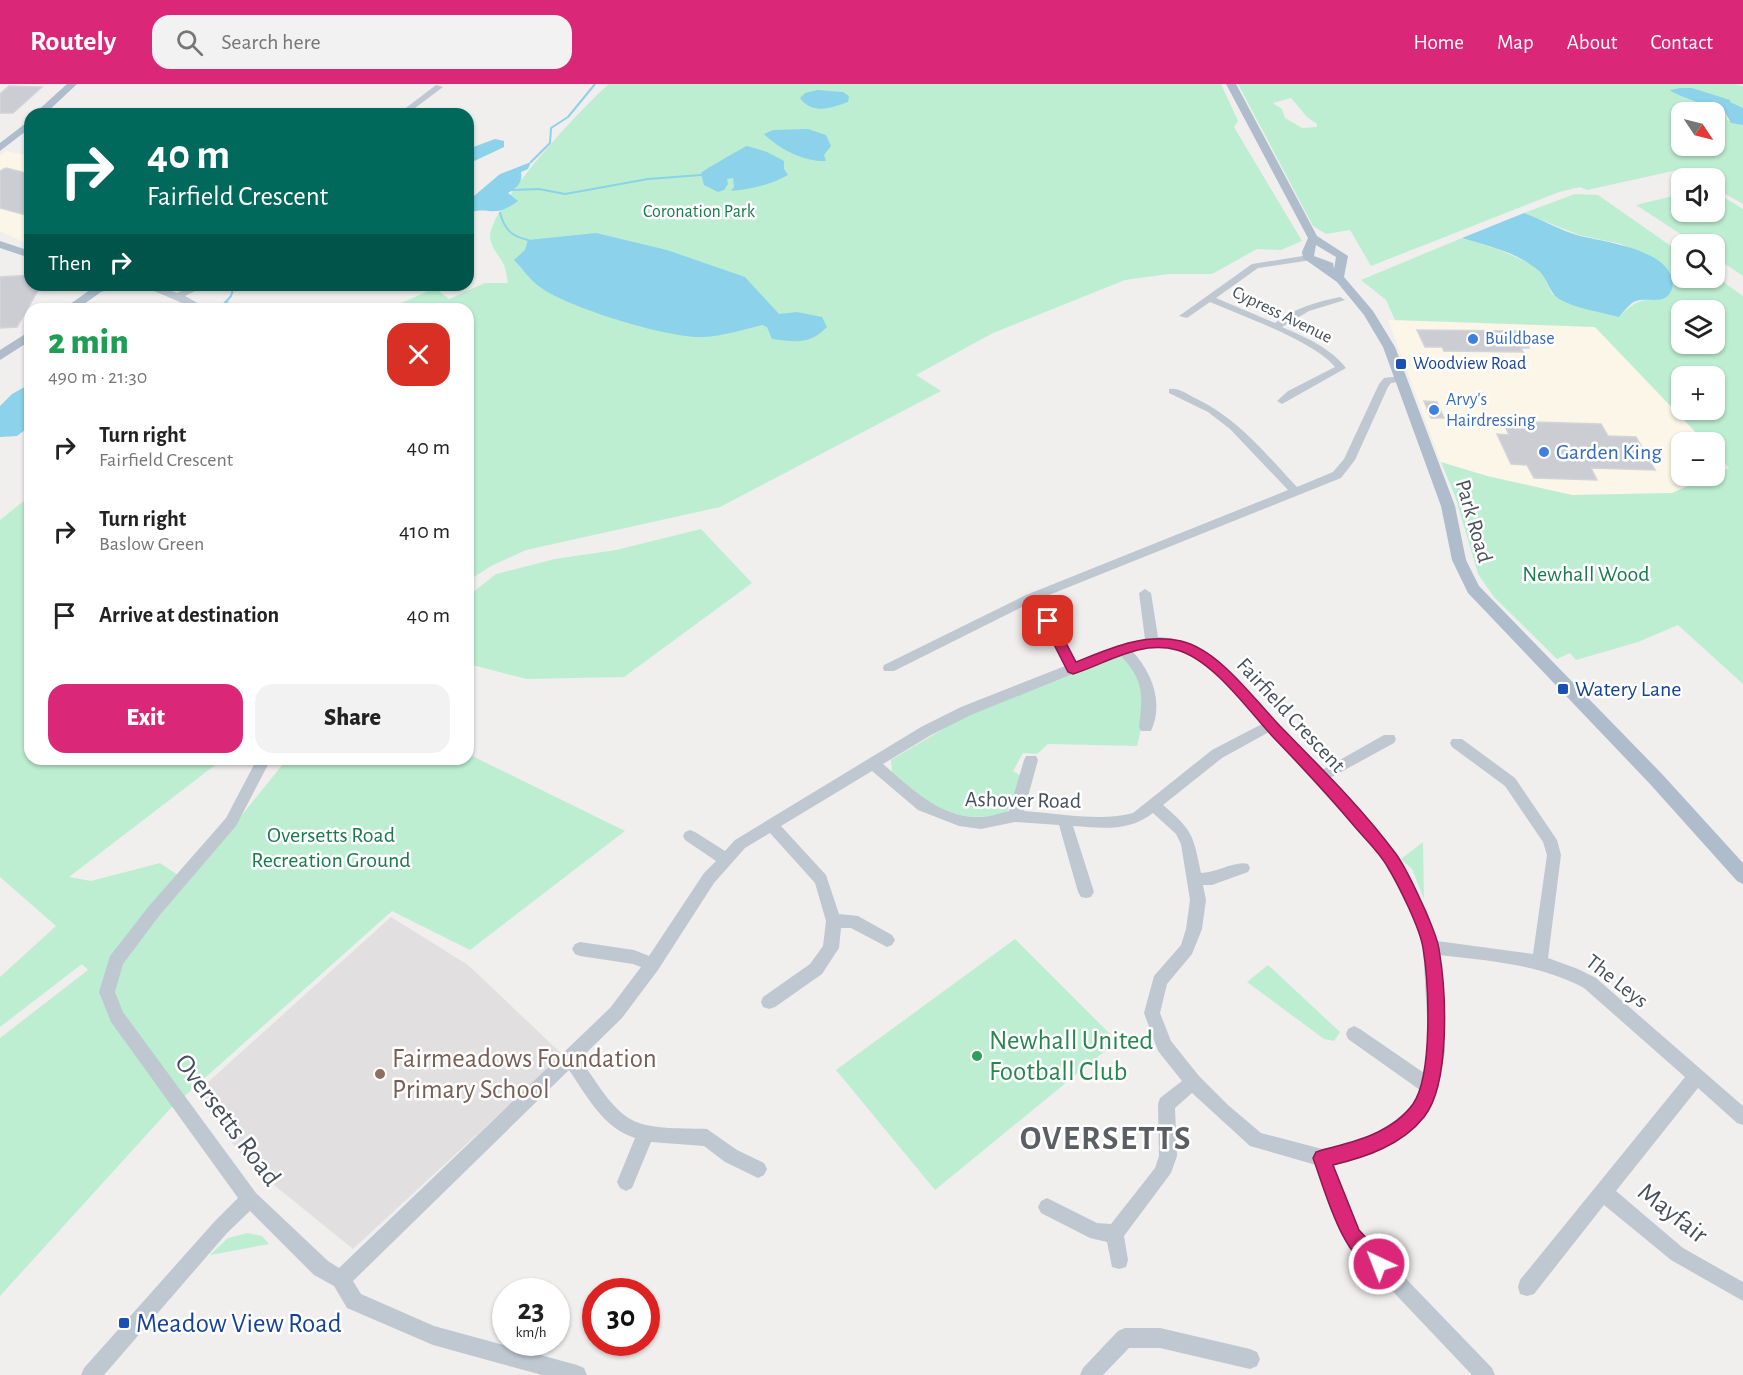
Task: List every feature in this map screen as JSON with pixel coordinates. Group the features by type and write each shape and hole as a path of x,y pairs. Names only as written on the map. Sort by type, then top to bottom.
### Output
{"main road":[{"path":"46,108 72,84"},
{"path":"1231,84 1310,249"},
{"path":"0,148 24,128"},
{"path":"0,244 24,253"},
{"name":"Park Road","path":"1310,249 1330,248 1342,256 1339,270"},
{"name":"Park Road","path":"1310,249 1320,264 1339,270 1383,334 1448,506 1459,560 1473,589 1487,606 1649,770 1743,876"},
{"path":"75,303 88,291"},
{"path":"0,356 24,339"}],"street":[{"path":"410,108 439,87"},
{"path":"1184,316 1255,266 1310,249"},
{"path":"163,291 191,303"},
{"path":"178,296 189,291"},
{"name":"Cypress Avenue","path":"1208,298 1320,349 1340,362 1341,368 1292,393 1282,401"},
{"path":"1275,328 1293,313 1307,306 1340,300"},
{"path":"889,668 1030,598 1294,490 1323,482 1344,468 1383,386 1388,380 1401,379"},
{"path":"1173,391 1212,410 1234,427 1294,490"},
{"path":"1145,593 1152,642"},
{"path":"1048,621 1073,669"},
{"name":"Fairfield Crescent","path":"341,1279 621,1007 725,859 740,844 966,711 1122,649 1152,642 1180,646 1209,660 1320,777 1391,858 1419,911 1431,947 1437,1052 1430,1087 1419,1111 1402,1126 1367,1148 1322,1158"},
{"path":"1122,649 1140,667 1147,680 1149,691 1146,727"},
{"name":"Ashover Road","path":"873,764 923,806 943,816 981,823 1015,816 1065,822 1122,822 1138,817 1155,806 1217,754 1270,726"},
{"path":"1320,777 1389,739"},
{"path":"1457,743 1510,782 1550,840 1554,855 1540,963"},
{"path":"1015,816 1031,760"},
{"name":"Oversetts Road","path":"261,765 231,822 154,911 116,961 107,992 117,1017 250,1198 321,1269 341,1279 354,1301 433,1335 577,1375"},
{"path":"1155,806 1182,830 1188,844 1198,900 1194,929 1187,949 1160,981 1152,1013 1164,1046 1193,1082 1256,1140 1322,1158 1352,1236 1485,1375"},
{"path":"1065,822 1086,892"},
{"path":"769,1002 816,969 831,948 834,921 821,880 771,825"},
{"path":"690,837 725,859"},
{"path":"1194,879 1212,879 1243,868"},
{"path":"834,921 853,921 887,940"},
{"name":"The Leys","path":"1431,947 1540,963 1569,970 1590,983 1743,1117"},
{"path":"580,949 634,957 652,965"},
{"path":"1354,1034 1430,1087"},
{"path":"569,1057 609,1112 627,1127 646,1133 707,1138 731,1156 758,1169"},
{"name":"Mayfair","path":"1527,1287 1696,1077"},
{"path":"1119,1260 1116,1233 1162,1173 1168,1156 1166,1104 1193,1082"},
{"path":"626,1182 646,1133"},
{"name":"Mayfair","path":"1603,1192 1677,1254 1742,1292"},
{"path":"91,1375 221,1227 250,1198"},
{"path":"1047,1207 1096,1232 1116,1233"},
{"path":"1090,1375 1125,1338 1160,1338 1250,1359"}],"shaded area":[{"path":"6,151 24,155 24,242 0,231 0,156"},
{"path":"1388,320 1595,327 1671,406 1671,420 1684,420 1695,432 1671,432 1671,486 1689,486 1673,493 1572,495 1487,476 1441,462"},
{"name":"Fairmeadows Foundation Primary School","path":"391,917 468,965 563,1055 353,1249 247,1163 196,1093"}],"green space":[{"name":"Coronation Park","path":"609,84 1221,84 1238,121 1234,127 1302,241 1281,250 1257,249 1212,274 1169,274 1125,280 993,333 916,375 941,391 720,507 526,550 491,566 474,577 474,303 401,303 428,291 439,291 449,299 467,291 474,291 474,288 485,283 508,283 504,265 490,240 494,221 521,180"},
{"path":"1238,84 1735,84 1743,86 1743,108 1692,88 1671,90 1696,102 1671,102 1671,156 1725,156 1726,112 1727,120 1743,125 1743,204 1725,194 1725,168 1671,168 1671,171 1587,190 1580,187 1559,192 1371,266 1350,230 1326,234 1313,226","holes":["1291,98 1307,117 1317,124 1317,127 1302,128 1285,118 1282,109 1273,103"]},
{"name":"Newhall Wood","path":"1575,194 1598,195 1671,246 1671,288 1725,288 1725,283 1743,296 1743,684 1678,625 1638,642 1576,660 1570,653 1557,659 1494,597 1478,574 1455,496 1441,462 1487,476 1572,495 1672,493 1688,486 1725,486 1725,470 1729,468 1725,463 1725,432 1695,432 1684,420 1725,420 1725,366 1671,366 1671,406 1595,327 1395,320 1386,300 1361,280 1462,238 1500,250 1529,263 1542,273 1552,294 1619,317 1637,303 1659,300 1632,249 1621,244 1579,235 1524,213"},
{"path":"1671,196 1671,222 1725,222 1725,198 1743,209 1743,276 1725,264 1725,234 1681,234 1636,205"},
{"name":"Oversetts Road Recreation Ground","path":"24,501 24,765 215,765 69,877 91,881 160,863 188,882 282,765 474,765 474,757 625,831 470,950 392,911 169,1110 0,1296 0,1038 88,970 82,964 0,1027 0,977 56,926 0,877 0,520"},
{"path":"701,529 752,583 624,677 527,679 474,666 474,591 496,574 555,559 616,550"},
{"path":"1124,654 1140,673 1143,721 1137,746 1048,744 1037,754 1023,753 1013,771 1022,776 1006,814 970,817 943,810 919,795 892,772 891,760 960,719"},
{"path":"1423,842 1424,899 1412,869 1401,859"},
{"name":"Newhall United Football Club","path":"1015,939 1117,1041 935,1190 836,1070"},
{"path":"1268,965 1340,1032 1334,1041 1324,1039 1247,982"},
{"path":"247,1233 262,1236 269,1244 210,1255 228,1238"}],"water":[{"path":"1692,88 1730,100 1743,108 1743,125 1731,123 1725,112 1725,102 1698,102 1670,90"},
{"path":"817,90 843,92 849,96 848,102 822,109 810,107 800,98 805,93"},
{"path":"808,129 826,135 831,146 824,155 826,161 792,154 764,134 773,130"},
{"path":"495,139 504,141 504,147 474,161 474,147"},
{"path":"747,146 767,152 784,161 784,169 788,175 754,188 731,191 734,187 733,178 727,179 728,184 724,190 718,192 704,185 701,173"},
{"path":"531,162 528,169 521,172 518,185 508,193 518,201 503,210 474,212 474,196 500,174"},
{"path":"1524,213 1573,234 1633,248 1658,260 1667,269 1672,288 1667,297 1662,299 1632,303 1619,317 1567,303 1557,297 1545,278 1530,264 1502,250 1462,238"},
{"path":"596,233 667,250 745,277 779,314 797,312 822,317 827,327 814,337 802,341 772,339 767,327 762,325 703,337 667,333 594,312 553,295 536,284 514,260 525,250 528,240"},
{"path":"24,387 24,431 17,436 0,437 0,406 12,394"}],"building":[{"path":"9,86 42,87 13,113 0,113 0,94"},
{"path":"6,168 24,172 24,214 0,208 0,171"},
{"path":"24,275 24,291 38,291 31,303 24,303 24,315 17,327 0,328 0,277"},
{"name":"Buildbase","path":"1417,330 1519,331 1529,348 1521,348 1523,352 1444,351 1442,347 1425,347"},
{"name":"Arvy's Hairdressing","path":"1424,401 1437,402 1444,418 1431,418"},
{"name":"Garden King","path":"1503,421 1601,424 1608,436 1636,437 1655,470 1591,468 1597,480 1534,478 1527,465 1511,464 1497,434 1509,435"}],"waterway":[{"path":"531,162 550,143 551,128 568,117 595,84"},
{"path":"512,190 539,189 565,194 648,179 701,175"},
{"path":"500,213 509,231 528,240"},
{"path":"225,303 232,291"}],"place":[{"name":"Buildbase","path":"1473,339"},
{"name":"Woodview Road","path":"1401,364"},
{"name":"Arvy's Hairdressing","path":"1434,410"},
{"name":"Garden King","path":"1544,452"},
{"name":"Watery Lane","path":"1563,689"},
{"name":"Newhall United Football Club","path":"977,1056"},
{"name":"Fairmeadows Foundation Primary School","path":"380,1074"},
{"name":"Meadow View Road","path":"124,1323"}],"district":[{"name":"OVERSETTS","path":"1106,1139"}],"route":[{"path":"1048,621 1073,669 1122,649 1152,642 1166,642 1180,646 1197,652 1209,660 1320,777 1391,858 1419,911 1431,947 1437,1052 1430,1087 1419,1111 1402,1126 1367,1148 1322,1158 1352,1236 1379,1264"}]}
